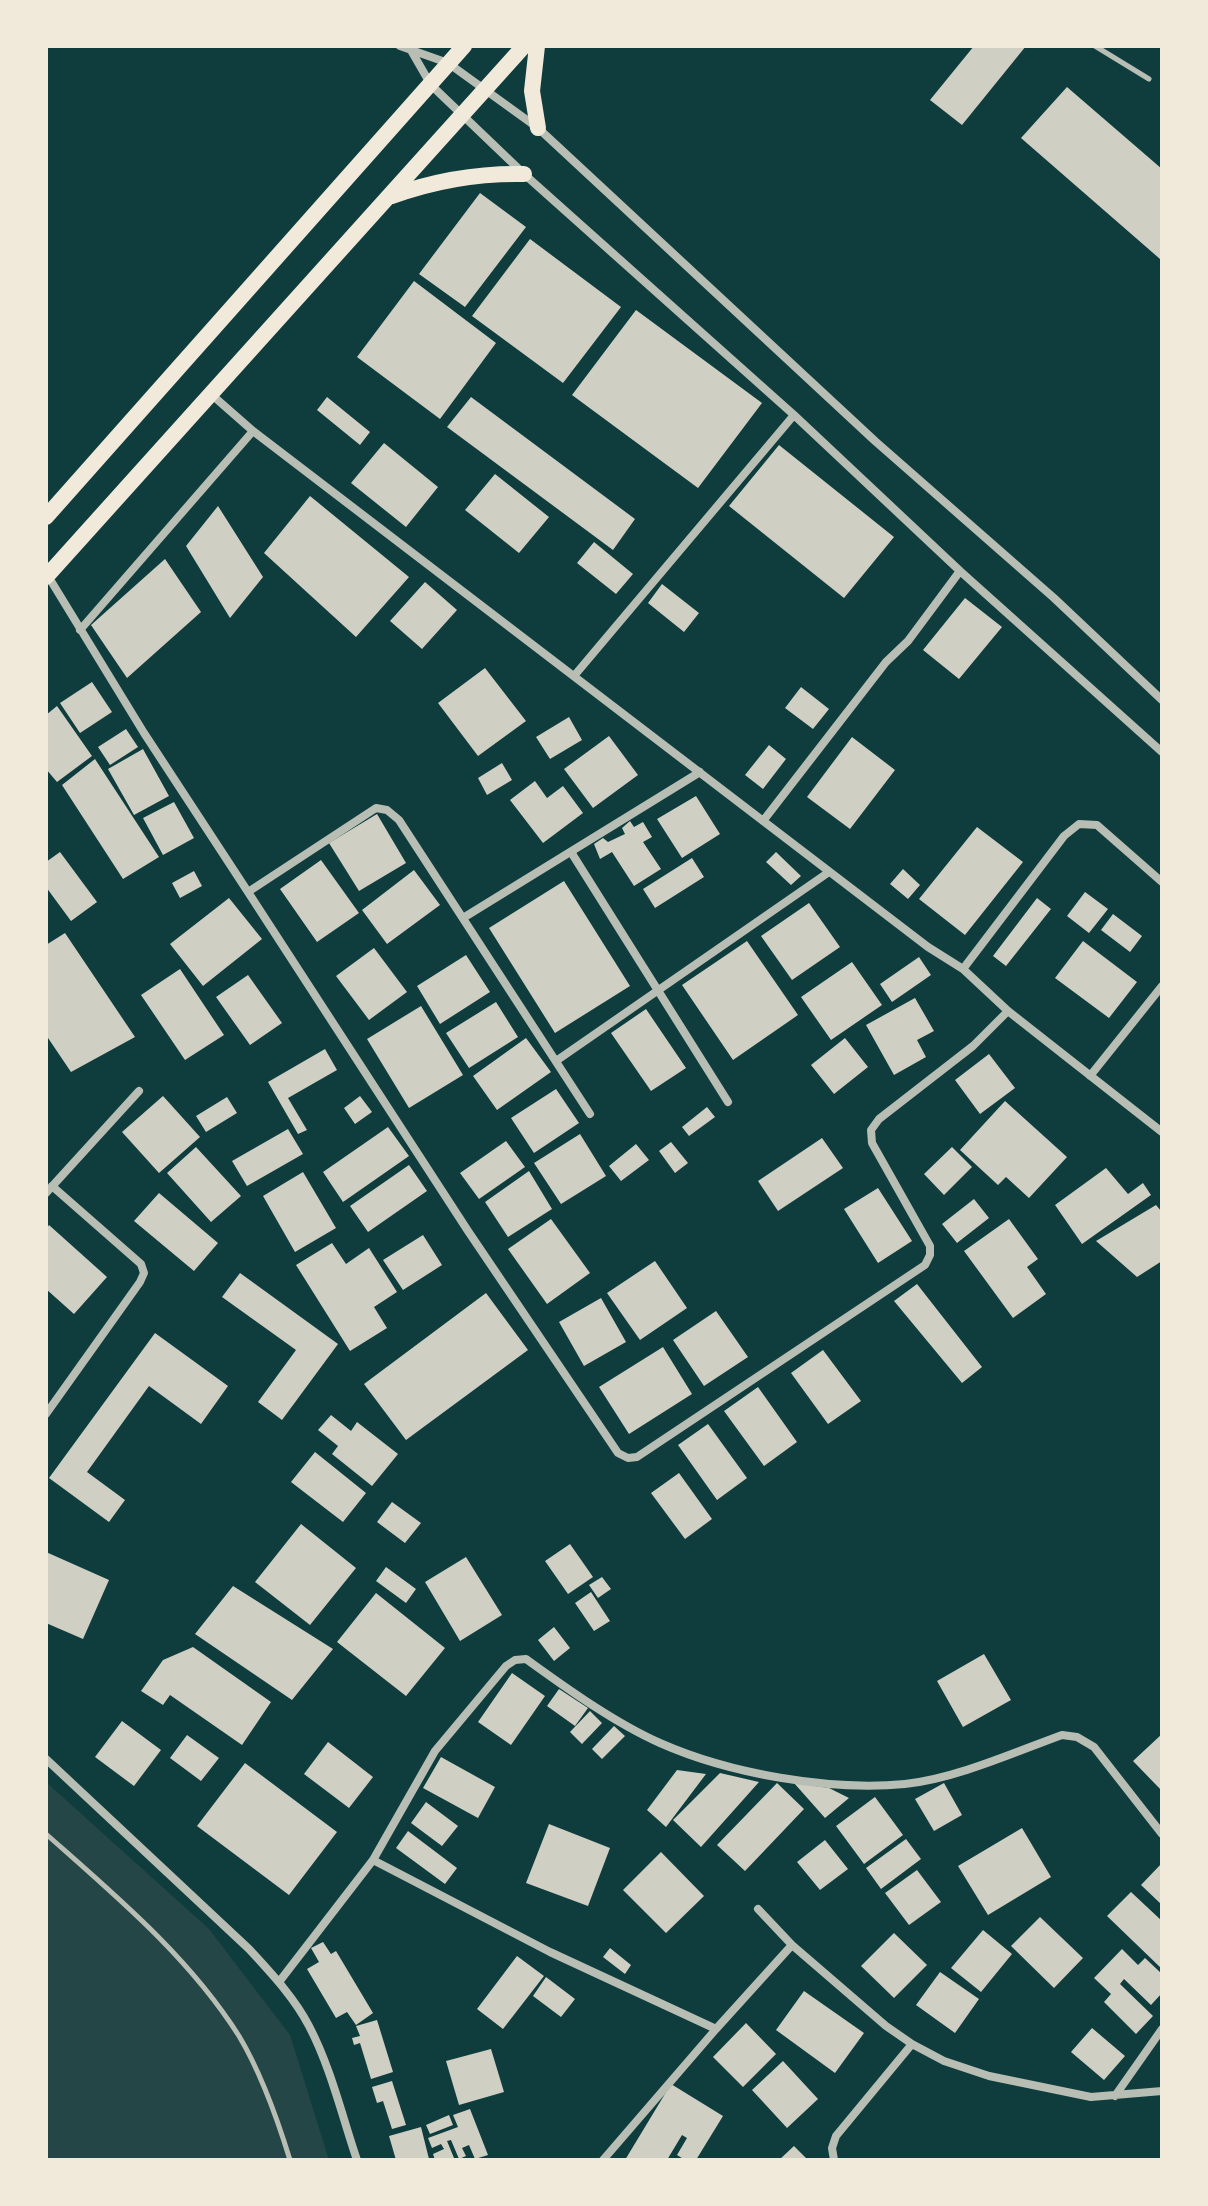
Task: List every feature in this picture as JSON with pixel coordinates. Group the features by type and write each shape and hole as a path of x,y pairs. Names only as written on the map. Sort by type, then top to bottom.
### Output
{"highway":[{"path":"46,517 464,46"},
{"path":"47,577 524,46"},
{"path":"537,46 532,91 538,128"},
{"path":"387,198 413,188 468,176 524,174"}],"street":[{"path":"400,46 448,63 538,128 875,441 1054,598 1162,700"},
{"path":"412,52 431,85 524,174 794,415 960,571 1162,752"},
{"path":"212,395 253,431 829,872 928,947 963,969 1008,1011 1162,1132"},
{"path":"574,676 794,415"},
{"path":"80,630 253,431"},
{"path":"763,821 886,662 908,641 960,571"},
{"path":"47,577 477,1244 618,1453 628,1458 637,1457 925,1265 930,1246 872,1143 871,1130 879,1119 973,1046 1008,1011"},
{"path":"463,918 700,772"},
{"path":"248,892 376,808 387,810 399,820 590,1114"},
{"path":"963,969 1064,836 1079,824 1097,825 1162,882"},
{"path":"571,852 728,1102"},
{"path":"556,1061 829,872"},
{"path":"1090,1076 1162,986"},
{"path":"46,1414 144,1273 141,1264 49,1190 139,1091"},
{"path":"279,1982 373,1860 435,1751 506,1666 515,1660 526,1659 586,1700 659,1742 709,1761 788,1779 837,1784 904,1784 938,1777 1062,1735 1077,1737 1094,1747 1162,1834"},
{"path":"46,1759 249,1949 279,1982 308,2023 322,2052 357,2160"},
{"path":"373,1860 550,1952 716,2029"},
{"path":"758,1909 792,1945 886,2026 944,2061 989,2076 1091,2097 1162,2091"},
{"path":"603,2160 792,1945"},
{"path":"1115,2096 1162,2029"},
{"path":"834,2160 832,2148 836,2136 912,2044"}],"lane":[{"path":"1095,46 1149,79"},
{"path":"46,1834 167,1945 209,1994 240,2039 278,2123 290,2160"}],"shaded area":[{"path":"46,1782 209,1929 290,2035 329,2160 46,2160"}],"building":[{"path":"974,46 1026,46 962,125 930,100"},
{"path":"1067,87 1162,169 1160,259 1021,138"},
{"path":"480,193 526,227 465,307 419,274"},
{"path":"530,239 621,307 563,383 472,316"},
{"path":"414,281 496,343 440,419 357,357"},
{"path":"636,310 762,403 698,488 572,395"},
{"path":"327,397 370,432 360,445 317,410"},
{"path":"471,397 635,519 613,550 447,427"},
{"path":"384,443 438,487 406,527 351,483"},
{"path":"779,445 894,537 844,598 729,506"},
{"path":"495,474 549,517 519,553 465,510"},
{"path":"310,496 409,577 356,637 264,553"},
{"path":"218,506 263,577 230,618 186,546"},
{"path":"594,542 633,574 616,594 577,563"},
{"path":"165,559 201,612 127,678 91,625"},
{"path":"425,582 457,610 422,649 390,621"},
{"path":"662,584 699,613 684,632 648,603"},
{"path":"965,598 1002,627 959,679 923,650"},
{"path":"485,668 526,721 478,756 438,703"},
{"path":"92,682 112,712 80,733 60,703"},
{"path":"801,687 829,709 813,729 785,708"},
{"path":"57,706 92,756 57,782 46,769 46,715"},
{"path":"569,717 582,740 550,759 536,737"},
{"path":"126,729 138,747 110,765 98,747"},
{"path":"609,736 638,775 593,808 564,769"},
{"path":"852,737 895,770 850,829 807,797"},
{"path":"769,745 786,759 763,789 745,775"},
{"path":"143,749 169,796 134,815 108,769"},
{"path":"95,759 159,857 123,879 62,785"},
{"path":"502,763 512,780 487,795 478,778"},
{"path":"535,781 547,798 563,786 583,813 543,843 510,800"},
{"path":"696,796 720,834 682,858 657,819"},
{"path":"174,802 194,838 163,855 143,818"},
{"path":"377,814 406,863 359,891 329,843"},
{"path":"630,821 634,827 643,822 652,837 643,842 661,869 634,886 612,852 600,859 594,844 603,838 608,842 625,834 622,828"},
{"path":"977,827 1023,862 965,935 919,899"},
{"path":"60,852 97,902 71,921 46,887 46,862"},
{"path":"776,852 801,876 791,885 766,862"},
{"path":"692,858 704,877 655,908 643,889"},
{"path":"321,860 359,913 317,942 280,889"},
{"path":"903,869 920,885 908,899 890,884"},
{"path":"414,870 440,905 387,944 362,910"},
{"path":"194,871 202,886 180,898 172,883"},
{"path":"564,881 630,986 555,1033 489,928"},
{"path":"1085,892 1108,909 1089,933 1067,916"},
{"path":"229,898 262,939 203,986 170,944"},
{"path":"1037,898 1051,909 1006,966 993,956"},
{"path":"809,903 840,947 792,980 761,936"},
{"path":"1113,914 1142,936 1130,952 1101,930"},
{"path":"65,933 135,1037 71,1072 46,1035 46,945"},
{"path":"747,941 798,1015 733,1060 682,985"},
{"path":"1083,941 1137,982 1109,1018 1055,978"},
{"path":"374,948 407,992 369,1020 336,976"},
{"path":"466,955 490,992 440,1024 417,986"},
{"path":"919,957 931,975 892,1002 880,984"},
{"path":"852,962 882,1005 831,1040 801,997"},
{"path":"180,969 224,1035 185,1060 141,995"},
{"path":"248,975 282,1023 250,1045 216,997"},
{"path":"915,998 934,1031 917,1040 926,1057 894,1075 866,1025"},
{"path":"496,1002 518,1037 469,1068 446,1033"},
{"path":"421,1006 463,1075 409,1108 367,1039"},
{"path":"646,1009 686,1068 651,1091 611,1033"},
{"path":"526,1038 551,1072 497,1110 473,1076"},
{"path":"845,1038 868,1067 834,1094 811,1065"},
{"path":"325,1049 337,1070 288,1098 307,1130 298,1134 268,1082"},
{"path":"989,1054 1015,1088 980,1114 955,1080"},
{"path":"556,1089 579,1123 534,1153 511,1118"},
{"path":"163,1096 200,1137 159,1173 122,1132"},
{"path":"360,1096 372,1112 355,1124 344,1108"},
{"path":"227,1097 237,1113 206,1132 196,1116"},
{"path":"1005,1101 1067,1157 1029,1198 1006,1177 998,1185 960,1150"},
{"path":"707,1107 715,1117 689,1136 682,1127"},
{"path":"388,1127 409,1156 343,1202 323,1172"},
{"path":"288,1129 303,1154 247,1186 232,1161"},
{"path":"580,1134 606,1176 561,1204 534,1163"},
{"path":"822,1138 843,1168 778,1211 758,1181"},
{"path":"506,1141 525,1167 479,1199 460,1173"},
{"path":"671,1142 688,1163 675,1173 659,1151"},
{"path":"636,1144 649,1160 621,1181 609,1166"},
{"path":"196,1147 241,1196 211,1222 167,1173"},
{"path":"952,1147 972,1167 944,1195 924,1174"},
{"path":"409,1165 427,1191 368,1232 350,1206"},
{"path":"1106,1168 1128,1194 1143,1183 1151,1195 1082,1244 1055,1205"},
{"path":"529,1171 552,1209 508,1237 485,1202"},
{"path":"303,1172 336,1228 295,1252 263,1196"},
{"path":"878,1188 912,1241 878,1263 844,1209"},
{"path":"159,1193 218,1243 194,1271 134,1221"},
{"path":"974,1199 989,1218 957,1243 942,1224"},
{"path":"1156,1205 1162,1212 1162,1261 1137,1277 1096,1241"},
{"path":"551,1219 590,1273 547,1304 508,1249"},
{"path":"1009,1219 1038,1259 1027,1267 1046,1294 1013,1318 964,1251"},
{"path":"49,1225 107,1277 74,1314 46,1289 46,1229"},
{"path":"423,1235 442,1265 403,1290 383,1260"},
{"path":"332,1243 346,1264 369,1248 397,1292 374,1307 387,1328 350,1351 296,1265"},
{"path":"655,1261 687,1308 640,1340 607,1293"},
{"path":"240,1273 338,1344 282,1420 258,1402 296,1350 222,1297"},
{"path":"917,1284 982,1367 962,1383 894,1301"},
{"path":"486,1293 528,1350 406,1440 364,1384"},
{"path":"601,1298 626,1342 584,1366 559,1322"},
{"path":"716,1311 748,1357 704,1386 673,1340"},
{"path":"155,1333 228,1386 201,1424 149,1386 87,1472 125,1500 109,1522 49,1478"},
{"path":"663,1347 692,1394 629,1434 599,1387"},
{"path":"823,1350 861,1401 828,1424 791,1373"},
{"path":"758,1387 797,1442 764,1466 724,1411"},
{"path":"331,1415 351,1431 357,1422 398,1454 372,1486 332,1454 338,1446 318,1430"},
{"path":"708,1424 747,1478 717,1500 678,1445"},
{"path":"315,1452 366,1493 343,1522 291,1482"},
{"path":"679,1473 712,1519 685,1539 651,1493"},
{"path":"392,1502 421,1523 405,1543 377,1522"},
{"path":"301,1524 356,1568 310,1625 255,1582"},
{"path":"570,1544 593,1577 568,1594 545,1561"},
{"path":"46,1552 109,1580 83,1639 46,1623"},
{"path":"466,1557 502,1615 460,1641 425,1582"},
{"path":"386,1567 416,1589 406,1603 376,1581"},
{"path":"602,1577 611,1589 598,1598 589,1585"},
{"path":"233,1586 333,1649 292,1700 195,1634"},
{"path":"591,1592 610,1621 594,1631 575,1603"},
{"path":"376,1593 445,1648 406,1696 337,1642"},
{"path":"554,1627 570,1648 554,1661 538,1640"},
{"path":"193,1647 271,1702 242,1745 170,1695 163,1705 141,1691 163,1660"},
{"path":"984,1654 1011,1700 963,1727 937,1681"},
{"path":"512,1673 545,1696 511,1745 478,1722"},
{"path":"559,1689 588,1708 575,1726 547,1706"},
{"path":"590,1711 602,1723 582,1744 570,1732"},
{"path":"122,1721 161,1750 134,1786 95,1757"},
{"path":"614,1726 625,1736 602,1759 592,1749"},
{"path":"1162,1734 1162,1791 1133,1761"},
{"path":"187,1735 219,1758 201,1781 170,1758"},
{"path":"328,1742 373,1777 349,1808 304,1774"},
{"path":"441,1757 495,1787 478,1818 423,1788"},
{"path":"245,1763 337,1832 289,1895 197,1826"},
{"path":"677,1770 706,1774 666,1827 647,1810"},
{"path":"720,1773 759,1782 701,1847 673,1820"},
{"path":"777,1783 804,1809 745,1871 717,1845"},
{"path":"794,1783 829,1788 849,1798 825,1818"},
{"path":"944,1783 962,1815 934,1831 915,1799"},
{"path":"875,1797 903,1835 864,1864 836,1826"},
{"path":"426,1802 458,1826 442,1846 411,1823"},
{"path":"549,1824 610,1848 588,1906 526,1883"},
{"path":"1022,1828 1051,1877 988,1915 958,1866"},
{"path":"408,1831 457,1868 445,1884 396,1848"},
{"path":"906,1839 921,1859 881,1889 866,1868"},
{"path":"825,1840 848,1869 820,1890 797,1862"},
{"path":"661,1852 704,1896 666,1933 623,1890"},
{"path":"1162,1863 1162,1905 1141,1885"},
{"path":"917,1870 941,1902 909,1925 885,1893"},
{"path":"1131,1892 1162,1921 1162,1969 1107,1916"},
{"path":"1040,1917 1083,1958 1054,1988 1011,1946"},
{"path":"983,1930 1012,1954 981,1992 951,1968"},
{"path":"894,1933 927,1965 894,1998 861,1966"},
{"path":"323,1942 331,1954 336,1951 373,2013 356,2025 347,2012 336,2018 307,1969 319,1962 311,1948"},
{"path":"610,1948 631,1965 625,1974 603,1957"},
{"path":"1122,1949 1138,1965 1145,1958 1162,1974 1162,1993 1151,2005 1124,1979 1120,1984 1153,2016 1136,2034 1104,2002 1111,1994 1094,1978"},
{"path":"517,1956 544,1976 503,2029 477,2009"},
{"path":"940,1972 979,1999 955,2033 916,2005"},
{"path":"546,1977 575,1999 561,2017 533,1996"},
{"path":"804,1991 864,2033 835,2073 776,2030"},
{"path":"377,2020 393,2072 371,2079 360,2043 354,2045 352,2038 360,2036 356,2026"},
{"path":"746,2023 776,2054 743,2087 713,2057"},
{"path":"1092,2028 1125,2056 1104,2080 1071,2052"},
{"path":"491,2049 504,2092 459,2105 446,2061"},
{"path":"783,2061 818,2099 787,2128 752,2090"},
{"path":"392,2081 406,2125 392,2129 383,2101 377,2103 372,2087"},
{"path":"671,2084 723,2116 696,2160 685,2160 677,2155 687,2138 682,2135 667,2160 625,2160"},
{"path":"470,2109 488,2155 475,2159 469,2145 462,2148 466,2156 459,2159 451,2140 447,2141 454,2158 435,2160 433,2154 444,2149 441,2144 432,2148 428,2138 458,2127 453,2115"},
{"path":"449,2115 453,2125 430,2134 426,2125"},
{"path":"421,2127 429,2159 396,2160 389,2136"},
{"path":"794,2146 808,2160 779,2160"}]}
